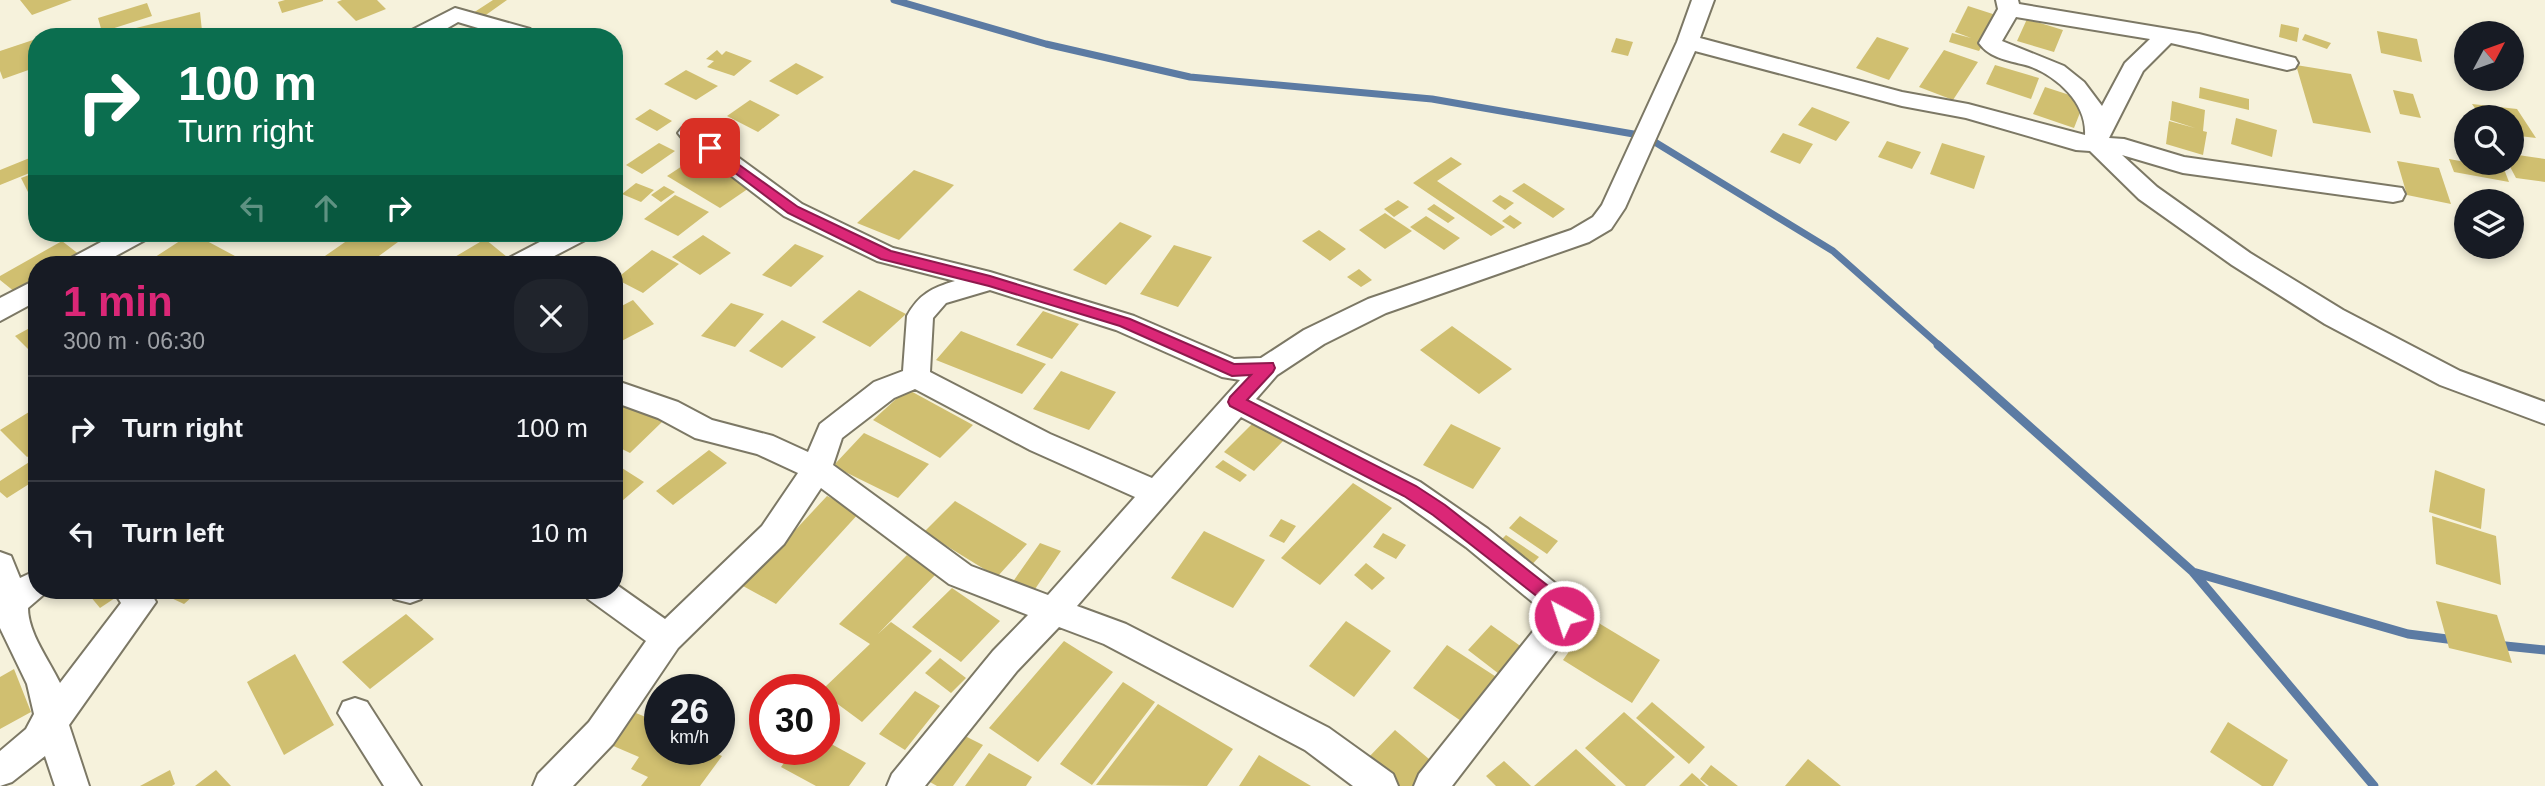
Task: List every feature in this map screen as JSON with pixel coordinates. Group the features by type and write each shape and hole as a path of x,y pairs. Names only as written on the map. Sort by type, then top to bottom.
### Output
{"street":[{"path":"431,28 472,0"},
{"path":"904,786 1005,661 1054,610 1267,368 1314,337 1377,306 1580,236 1602,223 1614,208 1688,42 1703,0"},
{"path":"2287,62 2168,35 2008,5 1990,43 2049,66 2085,97 2092,107 2098,137 2148,193 2241,259 2334,317 2450,378 2545,412"},
{"path":"450,16 460,15 502,28"},
{"path":"2098,137 2133,68 2168,35"},
{"path":"1688,42 1902,99 1968,111 2076,142 2098,137 2183,165 2393,194"},
{"path":"690,132 793,210 887,256 990,281 1125,323 1232,370 1267,368"},
{"path":"95,256 121,242"},
{"path":"533,256 561,242"},
{"path":"916,377 920,316 937,296 990,281"},
{"path":"0,311 28,294"},
{"path":"550,786 601,733 667,638 773,535 817,469 830,432 884,390 916,377 1040,442 1156,493"},
{"path":"623,394 668,410 705,430 763,444 817,469 960,575 1115,634 1317,739 1381,786"},
{"path":"1236,402 1410,491 1477,538 1560,606 1564,616 1442,783"},
{"path":"0,565 25,592 11,617 51,696 51,722 72,786"},
{"path":"0,771 29,752 140,602 137,599"},
{"path":"612,599 667,638"},
{"path":"355,713 404,786"}],"building":[{"path":"20,0 72,0 32,15"},
{"path":"377,0 386,9 356,21 337,2"},
{"path":"493,0 507,0 483,17 473,13"},
{"path":"323,1 282,13 278,2"},
{"path":"147,3 152,16 114,28 101,28 98,18"},
{"path":"1968,6 1999,16 1979,51 1949,42 1952,33 1971,38 1955,32"},
{"path":"200,12 202,28 136,28"},
{"path":"2027,19 2063,30 2054,52 2017,41"},
{"path":"2281,24 2299,28 2297,42 2279,37"},
{"path":"2377,31 2417,39 2422,62 2381,53"},
{"path":"2305,34 2331,43 2327,49 2302,40"},
{"path":"1877,37 1909,48 1889,80 1856,68"},
{"path":"1616,38 1633,42 1628,56 1611,52"},
{"path":"28,42 28,70 3,79 0,71 0,51"},
{"path":"717,50 722,55 726,51 752,61 734,76 707,67 714,61 706,59"},
{"path":"1944,50 1978,62 1953,100 1919,87"},
{"path":"796,63 824,77 797,95 769,81"},
{"path":"1995,65 2039,78 2031,99 1986,84"},
{"path":"2296,65 2351,74 2371,133 2313,123"},
{"path":"686,70 718,86 696,100 664,84"},
{"path":"2045,87 2085,100 2074,128 2033,114"},
{"path":"2200,87 2249,99 2249,110 2199,98"},
{"path":"2393,90 2413,94 2421,118 2400,114"},
{"path":"750,100 780,115 758,132 727,116"},
{"path":"2172,101 2205,110 2203,131 2207,132 2203,155 2166,144 2169,121 2195,128 2170,120"},
{"path":"1812,107 1850,122 1836,141 1798,125"},
{"path":"650,109 672,121 657,131 635,119"},
{"path":"2236,118 2277,130 2272,157 2231,144"},
{"path":"2524,120 2536,138 2524,137"},
{"path":"1783,133 1813,144 1800,164 1770,152"},
{"path":"1887,141 1921,152 1912,169 1878,157"},
{"path":"659,143 675,151 642,174 626,165"},
{"path":"1942,143 1985,156 1974,189 1930,174"},
{"path":"699,155 752,186 720,208 667,176"},
{"path":"2524,156 2545,159 2545,182 2516,178 2514,175 2524,175"},
{"path":"1451,157 1462,164 1437,181 1505,227 1491,236 1413,183"},
{"path":"28,159 28,174 0,185 0,170"},
{"path":"2397,161 2439,168 2451,204 2407,195"},
{"path":"914,170 954,185 899,240 857,223"},
{"path":"28,175 28,192 21,178"},
{"path":"2470,175 2506,175 2509,182"},
{"path":"636,183 654,190 641,202 623,193"},
{"path":"1524,183 1565,209 1553,218 1512,191"},
{"path":"664,186 675,192 661,202 651,195"},
{"path":"675,195 709,212 678,236 644,219"},
{"path":"1500,195 1514,203 1505,210 1492,201"},
{"path":"1398,200 1409,207 1394,217 1384,209"},
{"path":"1434,204 1455,218 1448,223 1427,209"},
{"path":"1385,213 1412,231 1385,249 1359,230"},
{"path":"1510,215 1522,223 1514,229 1502,221"},
{"path":"1426,216 1460,238 1444,250 1410,227"},
{"path":"1120,222 1152,236 1106,285 1073,270"},
{"path":"1319,230 1346,249 1330,261 1302,241"},
{"path":"703,235 731,253 700,275 672,257"},
{"path":"60,242 80,255 78,256 35,256"},
{"path":"178,242 209,242 235,256 157,256"},
{"path":"345,242 398,242 379,256 325,256"},
{"path":"480,242 489,242 506,256 456,256"},
{"path":"795,244 824,256 791,287 762,275"},
{"path":"1174,245 1212,257 1178,307 1140,294"},
{"path":"652,250 679,264 643,293 623,283 623,273"},
{"path":"28,260 28,284 15,292 0,280 0,276"},
{"path":"1359,269 1372,280 1361,287 1347,277"},
{"path":"859,290 906,314 870,347 822,322"},
{"path":"633,300 654,324 623,340 623,305"},
{"path":"731,303 764,314 735,347 701,336"},
{"path":"1043,311 1079,324 1052,359 1016,345"},
{"path":"782,320 816,337 782,368 749,351"},
{"path":"1452,326 1512,369 1479,394 1420,350"},
{"path":"28,329 28,349 15,336"},
{"path":"961,331 1046,364 1022,394 936,360"},
{"path":"1061,371 1116,392 1089,430 1033,409"},
{"path":"907,389 973,425 940,458 873,420"},
{"path":"623,401 663,421 630,453 623,450"},
{"path":"28,413 28,456 27,457 0,430"},
{"path":"1254,422 1284,440 1254,471 1224,452"},
{"path":"1451,424 1501,448 1473,489 1423,465"},
{"path":"864,433 929,464 898,498 833,466"},
{"path":"709,450 727,463 673,505 656,491"},
{"path":"1223,460 1247,475 1240,482 1215,467"},
{"path":"28,463 28,485 7,498 0,492 0,481"},
{"path":"623,469 644,482 623,500"},
{"path":"2435,470 2485,489 2481,529 2429,512"},
{"path":"1353,483 1392,508 1320,585 1281,558"},
{"path":"827,496 860,512 776,604 743,586"},
{"path":"955,501 1027,544 997,577 924,532"},
{"path":"1520,516 1558,541 1547,554 1509,528"},
{"path":"2432,516 2496,536 2501,585 2436,564"},
{"path":"1281,519 1296,526 1284,543 1269,536"},
{"path":"1204,531 1265,560 1233,608 1171,578"},
{"path":"1383,533 1406,545 1396,559 1373,547"},
{"path":"1506,535 1539,557 1525,572 1492,549"},
{"path":"1040,543 1061,551 1033,592 1012,583"},
{"path":"907,555 936,574 878,634 891,622 932,651 862,722 840,706 839,674 870,644 839,624"},
{"path":"1366,563 1385,578 1372,590 1354,575"},
{"path":"952,588 1000,621 961,662 912,627"},
{"path":"92,599 114,599 100,608"},
{"path":"173,599 190,599 184,604"},
{"path":"2436,601 2497,615 2512,663 2449,648"},
{"path":"406,614 434,639 370,689 342,662"},
{"path":"1592,619 1660,660 1632,703 1563,660"},
{"path":"1346,621 1391,651 1354,697 1309,666"},
{"path":"1491,625 1526,650 1503,677 1468,650"},
{"path":"1064,641 1113,672 1038,762 989,728"},
{"path":"1447,645 1501,680 1467,725 1413,688"},
{"path":"295,654 334,725 284,755 247,682"},
{"path":"940,658 966,678 951,693 925,673"},
{"path":"14,669 31,712 0,729 0,677"},
{"path":"1123,682 1155,702 1092,785 1060,764"},
{"path":"915,691 940,706 905,750 879,734"},
{"path":"1652,702 1705,747 1689,764 1636,718"},
{"path":"1158,704 1233,749 1207,786 1096,785"},
{"path":"1624,712 1675,757 1645,786 1626,786 1585,748"},
{"path":"636,713 644,716 644,765 715,765 700,786 641,786 648,777 631,769 639,757 611,745"},
{"path":"2228,722 2288,760 2273,786 2262,786 2210,752"},
{"path":"1395,730 1436,765 1417,786 1399,786 1367,759"},
{"path":"965,736 983,745 953,786 937,786 930,782"},
{"path":"840,749 866,763 849,786 816,786 781,767 840,765"},
{"path":"1576,749 1616,786 1534,786"},
{"path":"989,753 1032,777 1026,786 965,786"},
{"path":"1259,755 1311,786 1239,786"},
{"path":"1808,759 1841,786 1785,786"},
{"path":"1504,761 1531,786 1496,786 1486,776"},
{"path":"1711,765 1738,786 1709,786 1700,779"},
{"path":"170,770 175,784 172,786 140,786"},
{"path":"216,770 231,786 195,786"},
{"path":"1692,773 1699,779 1706,786 1679,786"}],"waterway":[{"path":"894,0 1046,44 1190,77 1432,99 1645,136 1833,251 1940,346"},
{"path":"1938,345 2193,572"},
{"path":"2193,572 2408,634 2455,640"},
{"path":"2193,572 2374,786"},
{"path":"2496,645 2545,650"}],"route":[{"path":"710,148 793,210 887,256 990,281 1125,323 1232,370 1267,368 1236,402 1410,491 1477,538 1549,596 1560,606 1564,616"}]}
